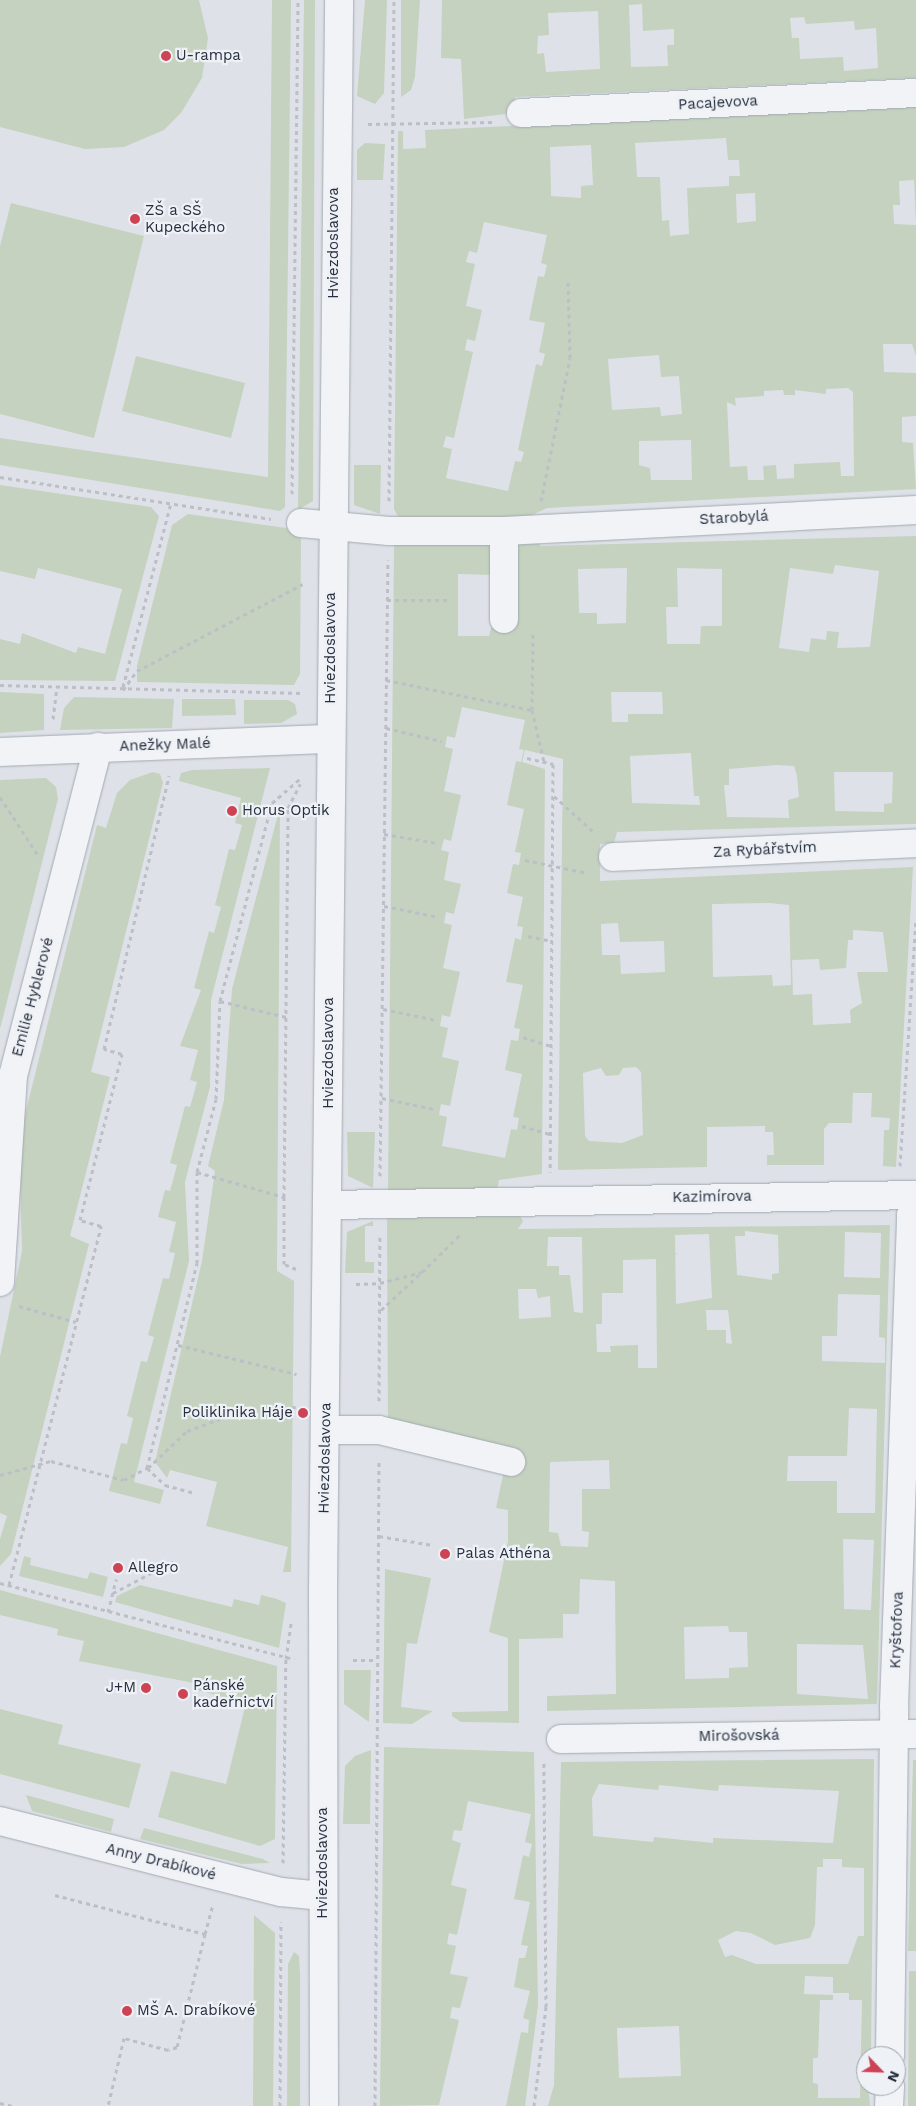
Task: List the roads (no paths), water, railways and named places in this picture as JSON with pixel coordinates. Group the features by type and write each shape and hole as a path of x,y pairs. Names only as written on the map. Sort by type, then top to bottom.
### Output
{"street":[{"name":"Hviezdoslavova","path":"324,2106 325,1430 335,124 339,0"},
{"name":"Pacajevova","path":"521,113 916,93"},
{"name":"Starobylá","path":"301,523 332,527 389,544 543,528 916,510"},
{"path":"504,531 504,619"},
{"name":"Anežky Malé","path":"0,752 330,739"},
{"name":"Emilie Hyblerové","path":"5,1293 13,1076 98,747"},
{"name":"Za Rybářstvím","path":"608,846 916,843"},
{"name":"Kazimírova","path":"328,1205 916,1195"},
{"name":"Kryštofova","path":"890,2046 905,1734 911,1216 916,1206"},
{"path":"325,1430 379,1430 511,1462"},
{"name":"Mirošovská","path":"553,1749 905,1734"},
{"name":"Anny Drabíkové","path":"0,1821 281,1892 323,1896"}],"place":[{"name":"U-rampa","path":"166,56"},
{"name":"ZŠ a SŠ Kupeckého","path":"135,219"},
{"name":"Horus Optik","path":"232,811"},
{"name":"Poliklinika Háje","path":"303,1413"},
{"name":"Palas Athéna","path":"445,1554"},
{"name":"Allegro","path":"118,1568"},
{"name":"J+M","path":"146,1688"},
{"name":"Pánské kadeřnictví","path":"183,1694"},
{"name":"MŠ A. Drabíkové","path":"127,2011"}]}
